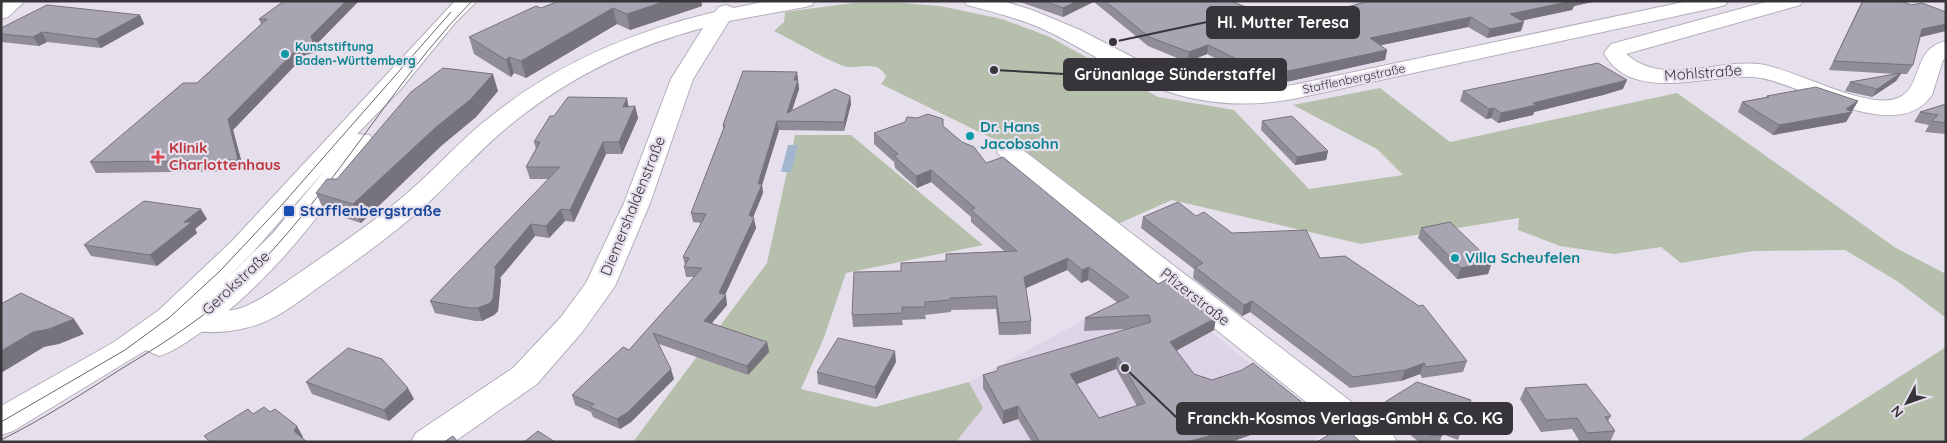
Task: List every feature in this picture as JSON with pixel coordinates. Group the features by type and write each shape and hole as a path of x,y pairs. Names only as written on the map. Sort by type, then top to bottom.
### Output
{"street":[{"path":"1,13 15,1"},
{"name":"Gerokstraße","path":"1,439 17,432 87,392 182,319 242,247 354,122 392,85 448,19 466,1"},
{"path":"182,319 235,320 256,314 279,300 330,265 418,197 502,119 569,73 645,40 728,10 805,1"},
{"name":"Stafflenbergstraße","path":"974,1 1011,9 1048,22 1165,83 1194,92 1236,98 1256,98 1293,92 1718,1"},
{"name":"Mohlstraße","path":"1793,1 1619,48 1614,54 1632,68 1655,76 1674,77 1740,70 1764,72 1790,78 1848,101 1886,106 1903,104 1920,95 1933,57 1946,47"},
{"name":"Diemershaldenstraße","path":"428,442 525,376 572,324 600,286 637,202 682,79 728,10"},
{"name":"Pfizerstraße","path":"1010,152 1380,442"},
{"name":"Gerokstraße","path":"1,422 182,319"}],"shaded area":[{"path":"1151,283 1330,429 1311,442 956,442 983,408 969,382"}],"green space":[{"path":"853,3 901,3 940,6 1002,19 1050,37 1158,97 1234,110 1309,189 1403,175 1377,149 1293,105 1380,88 1450,142 1677,93 1896,248 1946,274 1946,318 1897,281 1845,250 1753,251 1681,263 1661,247 1614,254 1560,246 1518,230 1519,218 1361,244 1172,200 1113,226 1014,149 881,84 886,77 879,68 869,66 848,67 842,65 774,31 784,22 785,12"},
{"path":"795,135 851,135 983,245 846,273 823,340 801,389 875,407 969,382 983,408 956,442 633,442 767,263"},
{"path":"1946,347 1946,442 1798,442"}],"water":[{"path":"788,145 798,145 791,172 781,172"}],"building":[{"path":"284,1 346,1 311,36 313,42 301,45 228,119 238,160 90,162 183,83 197,83 267,19 259,19"},
{"path":"559,1 666,1 627,14 613,8 521,61 509,57 506,60 469,37 536,6 541,8"},
{"path":"1044,1 1077,1 1063,8"},
{"path":"1105,1 1230,1 1289,23 1369,1 1572,1 1510,14 1524,22 1490,29 1471,17 1370,38 1387,50 1288,71 1267,60 1249,65 1208,45 1189,52 1149,37"},
{"path":"1863,1 1901,1 1911,5 1922,3 1946,12 1946,24 1922,29 1913,65 1834,61"},
{"path":"47,5 140,15 96,39 42,32 33,37 1,34 1,28"},
{"path":"1598,63 1627,80 1533,103 1536,105 1501,113 1494,108 1489,109 1463,91"},
{"path":"443,68 493,74 470,100 435,128 353,204 316,193 327,179 337,179 411,92"},
{"path":"743,71 797,72 794,80 798,80 787,113 835,89 850,96 844,122 777,121 758,184 762,184 749,215 754,218 719,293 726,295 704,321 767,342 747,366 653,333 671,369 628,412 617,419 590,407 594,404 572,395 623,347 629,350 702,268 684,267 689,258 683,257 706,214 691,213 725,125 723,125"},
{"path":"1901,73 1877,89 1850,82"},
{"path":"1816,87 1858,101 1846,109 1852,112 1779,125 1742,102 1769,97 1767,96"},
{"path":"568,97 627,98 623,107 635,106 619,142 603,142 570,210 561,209 546,226 531,224 494,268 496,268 493,299 490,303 478,308 470,308 430,301 560,167 526,167 540,142 534,142 550,116 554,116"},
{"path":"1946,104 1946,123 1932,121 1938,115 1920,112"},
{"path":"928,114 943,119 943,126 962,142 974,147 986,163 1003,157 1158,284 1167,279 1216,318 1170,342 1194,374 1212,380 1242,370 1253,363 1304,404 1230,430 1187,442 1040,442 1018,406 1003,411 983,375 997,371 998,367 1151,322 1149,315 1085,318 1129,297 1089,267 1082,270 1068,258 1024,277 1031,321 1000,323 996,296 950,298 950,300 925,302 925,307 902,307 902,313 852,315 854,272 901,271 901,263 946,261 946,254 1017,251 971,210 975,208 931,170 916,176 894,156 898,154 874,133 905,122 907,117 917,118","holes":["1118,357 1145,403 1099,418 1070,374"]},
{"path":"1292,116 1328,151 1297,157 1262,121"},
{"path":"144,201 201,209 184,222 192,222 150,255 84,245"},
{"path":"1178,202 1196,216 1204,212 1232,233 1306,230 1320,258 1345,256 1419,306 1423,305 1467,361 1426,367 1424,363 1405,370 1353,377 1252,301 1244,305 1195,267 1203,263 1143,217"},
{"path":"1450,222 1492,262 1461,268 1421,228"},
{"path":"21,293 74,319 49,329 33,332 1,351 1,304"},
{"path":"838,338 895,351 875,387 817,372"},
{"path":"348,348 382,359 408,388 384,410 306,382"},
{"path":"1417,382 1471,400 1462,429 1445,423 1442,436 1428,435 1385,402"},
{"path":"1586,384 1611,416 1605,417 1615,431 1587,433 1577,418 1546,420 1525,388"},
{"path":"264,407 270,412 275,409 297,426 294,431 307,442 207,442 209,441 204,436 248,409 253,414"},
{"path":"1343,426 1361,442 1317,442"},
{"path":"538,431 555,442 524,442"},
{"path":"453,436 458,442 444,442"}],"tram line":[{"path":"1,440 32,424 163,343 204,315 229,294 269,254 306,211 407,77 472,1"},
{"path":"1,422 125,350 170,317 220,271 280,207 451,12"}],"place":[{"name":"Hl. Mutter Teresa","path":"1113,42"},
{"name":"Kunststiftung Baden-Württemberg","path":"285,54"},
{"name":"Grünanlage Sünderstaffel","path":"994,70"},
{"name":"Dr. Hans Jacobsohn","path":"970,136"},
{"name":"Klinik Charlottenhaus","path":"158,157"},
{"name":"Stafflenbergstraße","path":"289,211"},
{"name":"Villa Scheufelen","path":"1455,258"},
{"name":"Franckh-Kosmos Verlags-GmbH & Co. KG","path":"1125,368"}]}
